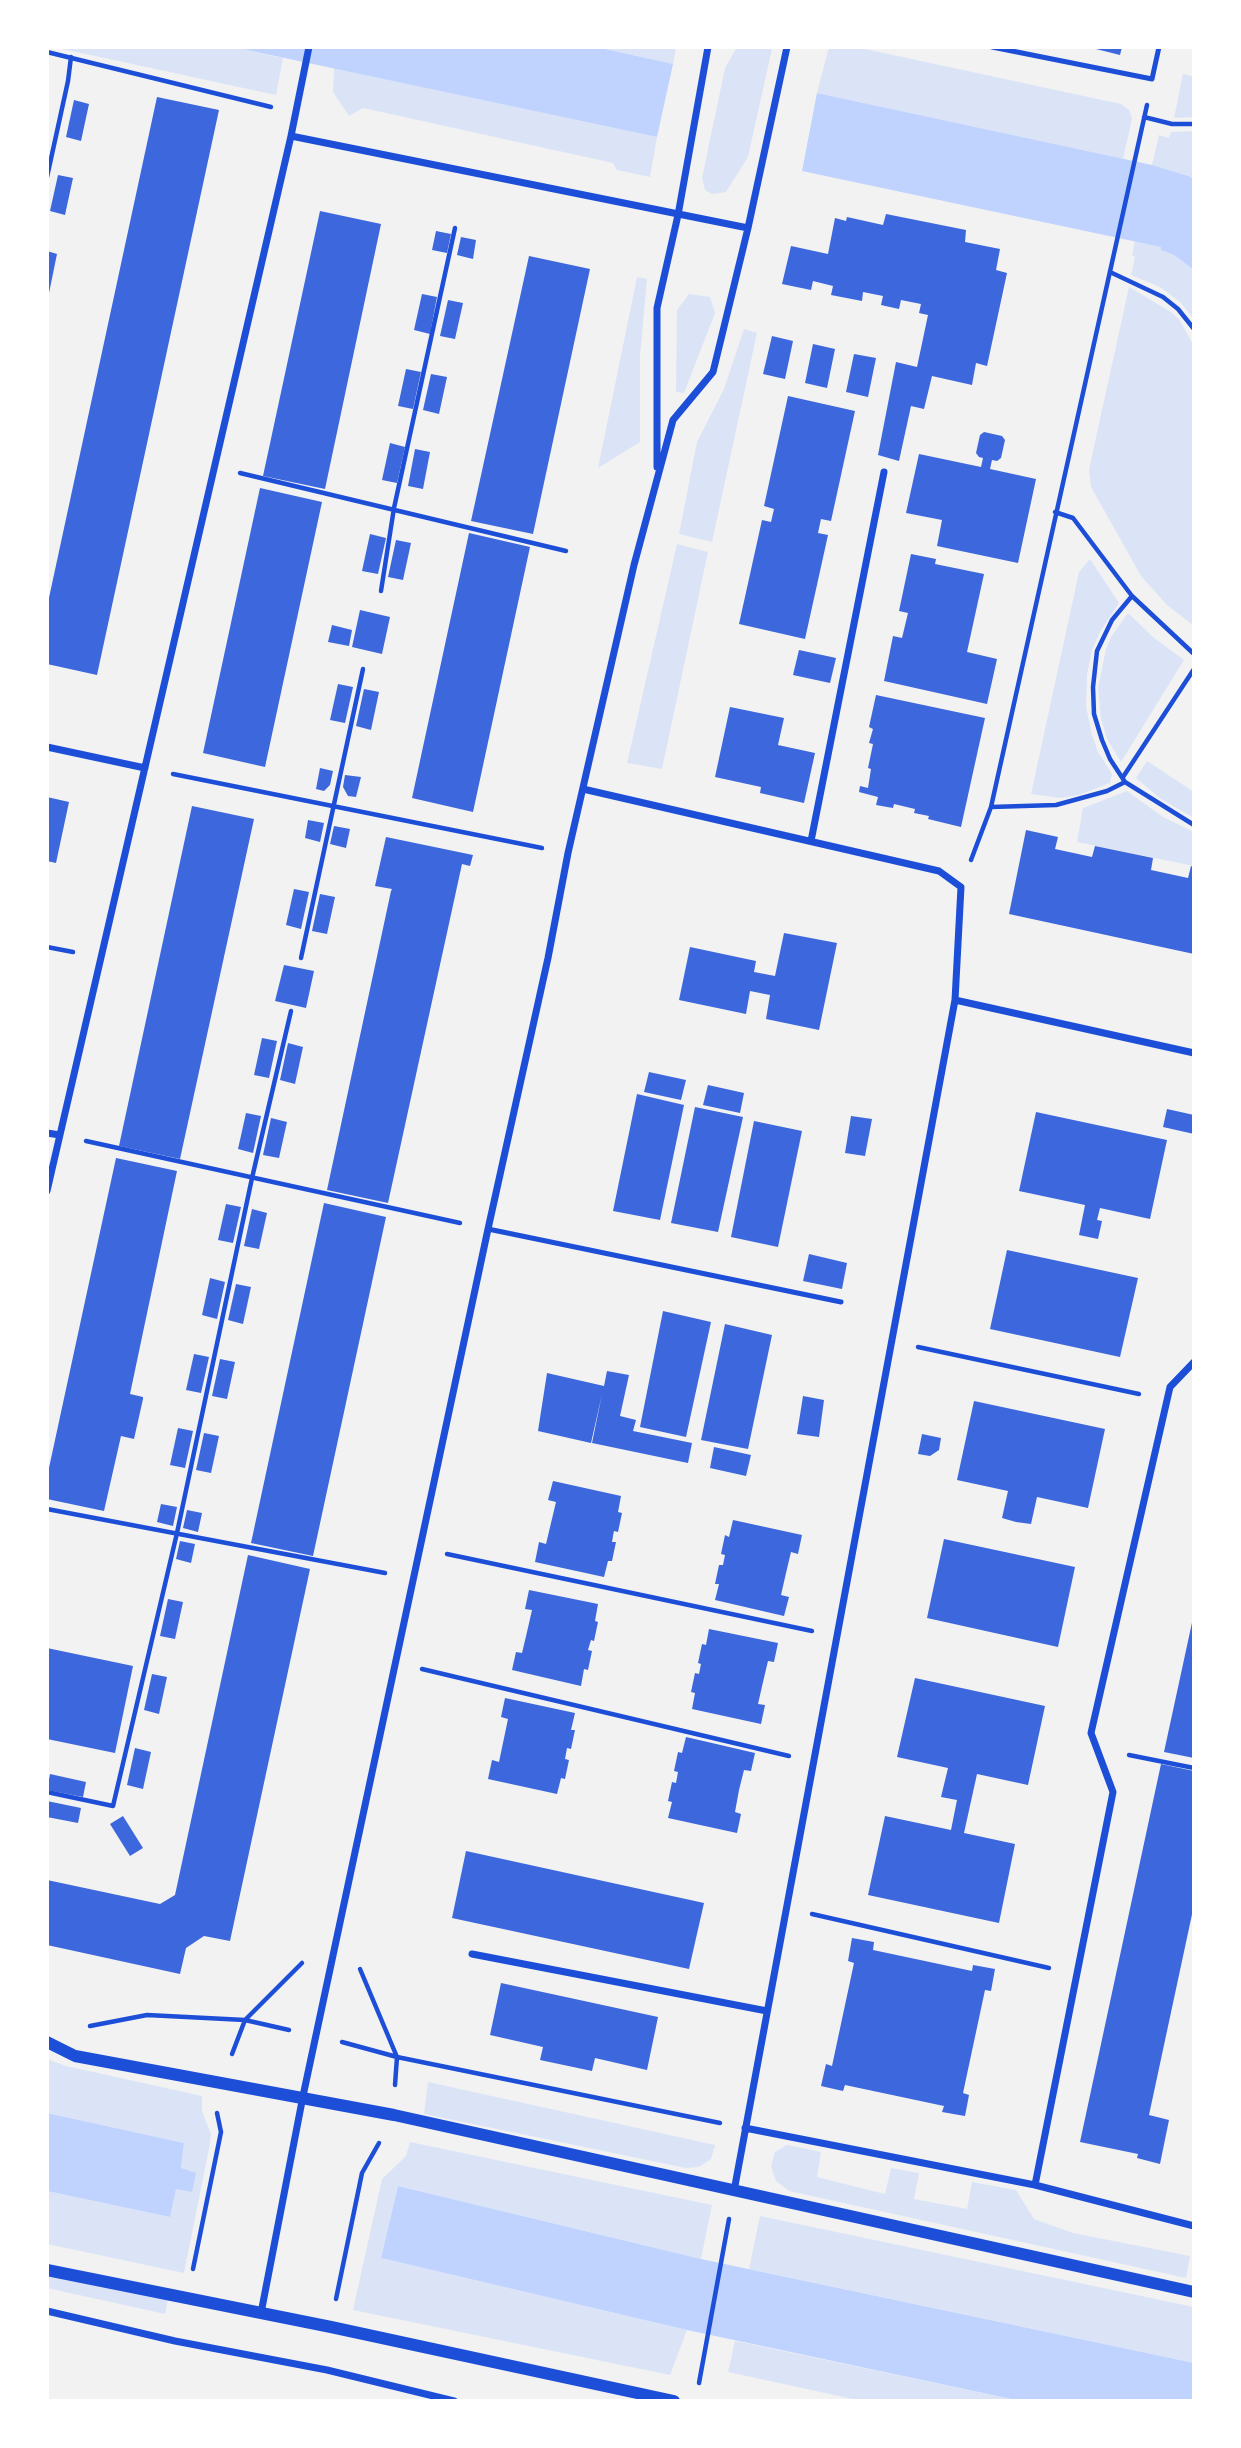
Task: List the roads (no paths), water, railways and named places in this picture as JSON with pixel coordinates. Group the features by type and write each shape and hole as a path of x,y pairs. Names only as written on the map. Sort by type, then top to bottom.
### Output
{"street":[{"path":"47,1191 291,136 309,47"},
{"path":"657,474 657,308 678,215 708,47"},
{"path":"260,2314 303,2096 548,958 568,853 657,474 673,421 713,372 748,228 787,47"},
{"path":"291,136 748,228"},
{"path":"811,841 884,472"},
{"path":"47,747 145,768"},
{"path":"583,789 939,872 961,887 955,1000 734,2191"},
{"path":"955,1000 1194,1053"},
{"path":"47,1133 60,1135"},
{"path":"1035,2185 1113,1792 1091,1733 1170,1387 1194,1362"},
{"path":"472,1954 767,2011"},
{"path":"47,2042 75,2056 220,2084 303,2096 1194,2292"},
{"path":"745,2128 1035,2185 1194,2226"},
{"path":"47,2270 674,2401"},
{"path":"47,2311 174,2341 327,2370 454,2401"}],"lane":[{"path":"992,47 1152,79 1159,47"},
{"path":"488,1229 841,1302"}],"water":[{"path":"233,47 596,47 673,64 657,137"},
{"path":"817,93 1152,165 1188,176 1194,179 1194,270 1174,255 1161,250 1161,247 802,171"},
{"path":"47,2113 184,2143 181,2168 196,2173 192,2192 176,2189 170,2217 47,2191"},
{"path":"398,2186 701,2259 1194,2363 1194,2401 1021,2401 687,2330 381,2258"}]}
